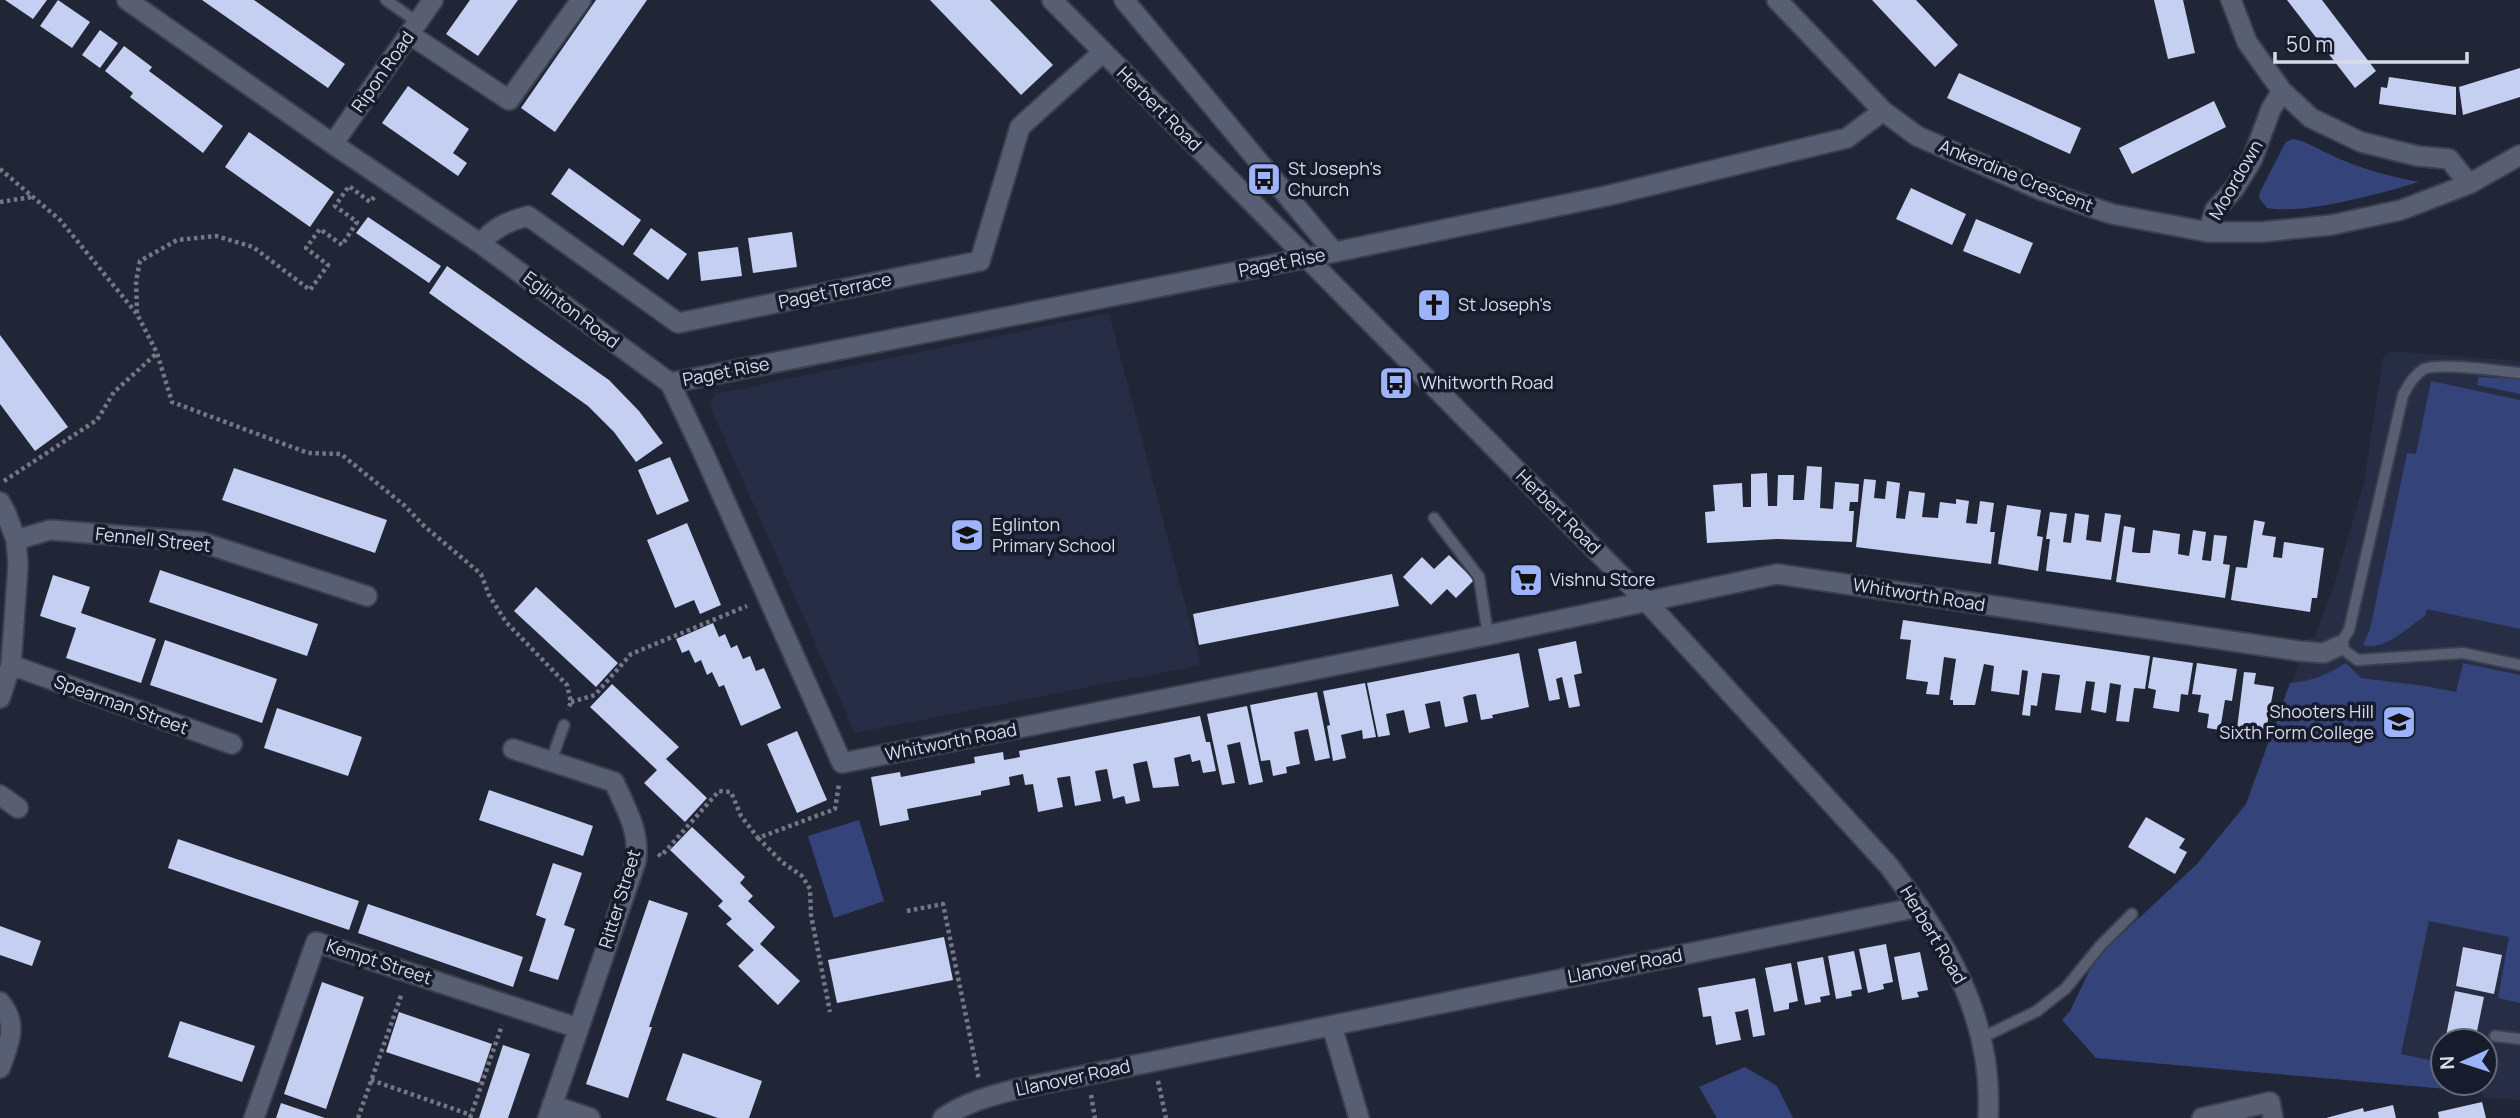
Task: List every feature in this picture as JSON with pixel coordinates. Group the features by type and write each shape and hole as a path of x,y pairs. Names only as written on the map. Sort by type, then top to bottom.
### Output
{"street":[{"name":"Eglinton Road","path":"127,0 333,144 481,243 670,383 842,763"},
{"name":"Ripon Road","path":"333,144 433,0"},
{"path":"413,28 509,100 581,0"},
{"name":"Herbert Road","path":"1052,0 1646,601 1889,866 1919,907 1971,1000 1987,1074 1988,1118"},
{"path":"1124,0 1334,252"},
{"name":"Ankerdine Crescent","path":"1777,0 1883,111 1917,136 2041,190 2112,214 2207,232 2262,232 2331,225 2401,210 2469,184 2520,155"},
{"path":"2231,0 2247,42 2282,91 2311,118 2361,142 2417,156 2449,159 2469,184"},
{"name":"Paget Terrace","path":"481,243 507,222 528,216 678,323 980,261 1020,127 1103,52"},
{"name":"Moordown","path":"2207,232 2215,210 2234,189 2252,160 2271,109 2282,91"},
{"name":"Paget Rise","path":"670,383 1606,196 1847,138 1883,111"},
{"path":"0,502 16,540 18,565 10,665 0,698"},
{"name":"Fennell Street","path":"16,540 50,530 201,542 367,596"},
{"name":"Whitworth Road","path":"842,763 1488,635 1777,574 2300,651 2324,653 2340,646"},
{"name":"Spearman Street","path":"10,665 232,744"},
{"name":"Ritter Street","path":"513,749 614,782 638,844 636,861 550,1112"},
{"path":"0,795 18,808"},
{"name":"Llanover Road","path":"943,1118 982,1098 1919,907"},
{"name":"Kempt Street","path":"254,1118 316,942 578,1028"},
{"path":"0,1002 9,1017 12,1033 0,1068"},
{"path":"1332,1026 1359,1118"},
{"path":"2202,1118 2270,1102 2273,1118"},
{"path":"550,1112 590,1118"}],"lane":[{"path":"386,0 413,28"},
{"path":"2520,373 2447,367 2425,369 2411,380 2403,395 2349,630 2340,646 2357,660 2463,653 2520,665"},
{"path":"1434,518 1479,577 1488,635"},
{"path":"551,761 564,725"},
{"path":"1981,1038 2037,1011 2066,988 2100,946 2132,914"},
{"path":"2499,1036 2520,1039"}],"path":[{"path":"0,169 60,220 137,314 157,354 172,402 308,453 341,454 405,506 481,574 489,595 506,622 567,685 571,702 564,725"},
{"path":"137,314 136,281 140,261 177,240 216,236 253,247 310,290 328,265 306,248 320,229 342,245 357,222 335,206 349,186 370,202"},
{"path":"0,202 33,197"},
{"path":"0,484 97,420 114,392 157,354"},
{"path":"571,702 595,695 631,654 769,597"},
{"path":"758,838 835,809 842,763"},
{"path":"672,843 719,791 731,792 740,816 782,862 802,876 810,889 811,915 830,1012"},
{"path":"907,911 943,904 982,1098"},
{"path":"358,1118 409,971"},
{"path":"371,1080 470,1116 509,1004"},
{"path":"1154,1061 1166,1118"}],"shaded area":[{"path":"2293,139 2362,167 2419,182 2322,206 2267,208 2259,198 2260,192 2286,142"},
{"name":"Eglinton Primary School","path":"1109,313 1201,665 855,733 710,406 715,394"},
{"name":"Shooters Hill Sixth Form College","path":"2391,351 2520,361 2520,1100 2483,1098 2499,1097 2499,1027 2429,1027 2429,1086 2062,1020 2202,868 2248,805 2308,638 2314,639 2336,579 2364,482 2383,357"},
{"path":"2478,377 2520,379 2520,394 2477,385"},
{"path":"2431,381 2520,400 2520,629 2427,609 2425,616 2396,637 2379,645 2363,645 2370,629 2407,453 2416,454"},
{"name":"Shooters Hill Sixth Form College","path":"2346,663 2361,678 2456,692 2463,663 2520,675 2520,1003 2498,998 2509,937 2429,921 2401,1054 2429,1060 2429,1087 2096,1058 2062,1020 2070,1011 2095,959 2197,864 2246,804 2290,683 2319,677"},
{"path":"859,820 884,901 834,918 808,836"},
{"path":"1745,1067 1777,1086 1793,1118 1717,1118 1699,1087"}],"building":[{"path":"5,0 47,0 33,19"},
{"path":"58,0 90,22 72,48 40,26"},
{"path":"202,0 254,0 345,64 328,88"},
{"path":"470,0 518,0 478,56 446,34"},
{"path":"596,0 647,0 555,132 521,108"},
{"path":"930,0 990,0 1053,65 1021,95"},
{"path":"1872,0 1916,0 1958,45 1935,67"},
{"path":"2154,0 2183,0 2195,53 2168,59"},
{"path":"2287,0 2322,0 2376,71 2355,88"},
{"path":"100,30 118,43 100,68 82,55"},
{"path":"124,46 152,67 149,71 223,126 203,153 130,97 133,93 105,71"},
{"path":"2520,68 2520,97 2463,115 2459,87"},
{"path":"1959,73 2081,128 2070,154 1947,98"},
{"path":"2389,77 2456,87 2456,115 2379,104 2381,87 2387,88"},
{"path":"408,86 469,129 453,153 467,163 458,176 382,123"},
{"path":"2214,101 2226,127 2132,174 2119,148"},
{"path":"249,132 334,192 310,227 225,167"},
{"path":"569,168 641,220 623,246 551,194"},
{"path":"1911,188 1966,214 1952,245 1896,219"},
{"path":"368,217 441,266 429,283 356,233"},
{"path":"1976,219 2033,243 2020,274 1963,251"},
{"path":"651,228 687,254 668,280 633,254"},
{"path":"792,232 797,267 753,273 748,238"},
{"path":"738,247 742,276 701,281 698,252"},
{"path":"447,266 609,380 639,411 663,443 636,462 614,432 588,406 429,293"},
{"path":"0,335 68,427 35,451 0,404"},
{"path":"670,457 689,501 657,515 638,470"},
{"path":"1807,466 1822,467 1820,508 1833,509 1835,482 1859,484 1858,502 1850,502 1849,511 1854,511 1852,542 1777,539 1707,543 1705,512 1715,511 1713,485 1742,483 1743,507 1751,507 1751,474 1767,473 1768,506 1777,506 1778,475 1794,475 1793,500 1804,500"},
{"path":"234,468 387,520 375,553 222,500"},
{"path":"1864,479 1876,480 1874,498 1885,499 1887,481 1900,483 1896,518 1905,519 1909,491 1925,493 1922,517 1938,518 1940,502 1956,504 1956,499 1969,501 1966,523 1977,524 1980,501 1994,503 1990,532 1995,532 1991,564 1856,547"},
{"path":"2007,505 2041,510 2037,536 2043,537 2038,571 1998,564"},
{"path":"2050,512 2067,514 2063,542 2071,543 2075,513 2089,515 2086,540 2101,542 2105,513 2121,515 2111,580 2046,571 2050,539 2046,539"},
{"path":"2254,520 2265,522 2262,535 2276,537 2273,557 2282,558 2284,542 2324,548 2317,598 2312,598 2310,612 2231,600 2236,567 2247,568"},
{"path":"687,523 721,605 700,614 694,600 675,608 647,540"},
{"path":"2124,526 2135,528 2132,552 2139,553 2150,553 2153,530 2180,534 2178,554 2189,556 2193,530 2206,532 2202,560 2211,561 2214,535 2227,536 2223,564 2230,565 2225,598 2116,582"},
{"path":"1449,555 1474,580 1456,598 1447,589 1431,605 1403,577 1422,557 1434,569"},
{"path":"160,570 318,624 307,656 149,602"},
{"path":"1392,574 1399,606 1199,645 1193,614"},
{"path":"53,575 90,587 81,613 156,639 141,683 66,658 76,628 40,616"},
{"path":"536,587 618,663 596,687 514,611"},
{"path":"1903,620 2150,656 2145,689 2134,688 2129,722 2116,721 2121,685 2110,683 2106,713 2091,710 2095,682 2086,681 2081,713 2055,710 2060,675 2042,673 2037,706 2031,705 2030,716 2022,715 2028,671 2022,670 2019,695 1991,691 1994,666 1984,664 1975,705 1953,705 1953,700 1950,700 1956,659 1944,657 1939,695 1926,694 1928,682 1906,679 1911,640 1900,639"},
{"path":"713,623 719,637 725,634 731,648 737,645 743,659 750,656 756,671 764,668 781,708 741,726 724,685 719,687 712,672 707,675 701,660 695,663 689,650 682,653 676,639"},
{"path":"165,640 277,679 262,723 150,685"},
{"path":"1576,641 1582,673 1574,675 1580,706 1569,708 1562,677 1556,679 1560,699 1549,701 1538,649"},
{"path":"1519,653 1529,707 1481,720 1476,694 1469,695 1463,697 1468,722 1445,727 1440,701 1425,704 1430,728 1409,733 1404,710 1386,714 1390,735 1378,737 1367,683"},
{"path":"2153,657 2193,663 2188,695 2181,694 2179,712 2153,708 2156,690 2148,688"},
{"path":"2197,663 2237,669 2232,701 2225,700 2220,730 2207,728 2209,714 2198,712 2201,695 2192,694"},
{"path":"2244,672 2256,673 2254,684 2274,687 2264,741 2236,737"},
{"path":"1365,683 1376,737 1363,739 1362,730 1341,735 1346,758 1333,761 1327,726 1330,725 1323,691"},
{"path":"612,684 679,747 666,759 707,798 685,822 644,783 657,770 590,707"},
{"path":"1317,692 1330,758 1315,761 1308,729 1294,732 1300,764 1286,767 1287,773 1273,776 1270,760 1261,761 1250,705"},
{"path":"1247,706 1263,782 1249,785 1240,742 1227,745 1235,783 1222,785 1207,714"},
{"path":"277,708 362,737 348,776 264,748"},
{"path":"1200,716 1206,742 1210,742 1216,771 1203,773 1200,760 1192,762 1190,754 1174,758 1179,786 1153,788 1147,761 1133,764 1140,801 1126,804 1124,796 1113,799 1107,769 1095,771 1101,801 1075,806 1070,776 1057,778 1063,807 1038,812 1033,784 1025,785 1023,774 1009,777 1010,785 981,791 981,795 907,809 909,820 880,826 871,777 900,772 901,777 975,763 974,757 1003,752 1004,760 1020,757 1019,751"},
{"path":"797,731 827,800 797,813 767,744"},
{"path":"489,790 593,826 583,856 479,820"},
{"path":"2146,817 2185,839 2179,848 2187,852 2175,874 2128,847"},
{"path":"692,827 745,877 740,883 753,896 748,901 775,927 760,944 800,981 778,1005 738,966 754,950 726,924 732,919 718,906 723,901 670,850"},
{"path":"178,839 359,901 349,930 168,868"},
{"path":"553,863 582,873 564,925 575,929 558,980 529,971 546,919 536,915"},
{"path":"649,900 688,913 628,1098 586,1084"},
{"path":"368,904 523,957 513,987 358,933"},
{"path":"0,926 41,941 32,966 0,955"},
{"path":"944,937 953,980 837,1003 828,960"},
{"path":"1886,944 1893,982 1883,984 1884,989 1868,993 1859,949"},
{"path":"2463,947 2502,955 2494,994 2456,986"},
{"path":"1854,951 1862,989 1851,991 1852,996 1836,999 1828,956"},
{"path":"1920,952 1928,990 1917,992 1919,997 1902,1000 1894,957"},
{"path":"1823,957 1830,995 1820,997 1821,1002 1805,1005 1797,962"},
{"path":"1791,963 1798,1001 1789,1003 1789,1009 1774,1012 1765,968"},
{"path":"1755,978 1765,1035 1753,1037 1748,1009 1735,1012 1741,1040 1716,1045 1711,1016 1703,1017 1698,988"},
{"path":"322,982 364,997 326,1109 284,1094"},
{"path":"2455,991 2484,997 2478,1027 2448,1027"},
{"path":"399,1012 492,1044 479,1083 386,1052"},
{"path":"180,1021 255,1046 242,1082 168,1057"},
{"path":"503,1045 530,1054 508,1118 479,1118"},
{"path":"683,1053 762,1081 749,1118 718,1118 666,1100"},
{"path":"2482,1102 2486,1118 2439,1118 2438,1112"},
{"path":"281,1103 325,1118 276,1118"},
{"path":"2393,1105 2396,1118 2326,1118 2363,1108 2364,1112"}],"place":[{"name":"St Joseph's Church","path":"1264,179"},
{"name":"St Joseph's","path":"1434,305"},
{"name":"Whitworth Road","path":"1396,383"},
{"name":"Eglinton Primary School","path":"967,535"},
{"name":"Vishnu Store","path":"1526,580"},
{"name":"Shooters Hill Sixth Form College","path":"2399,722"}]}
